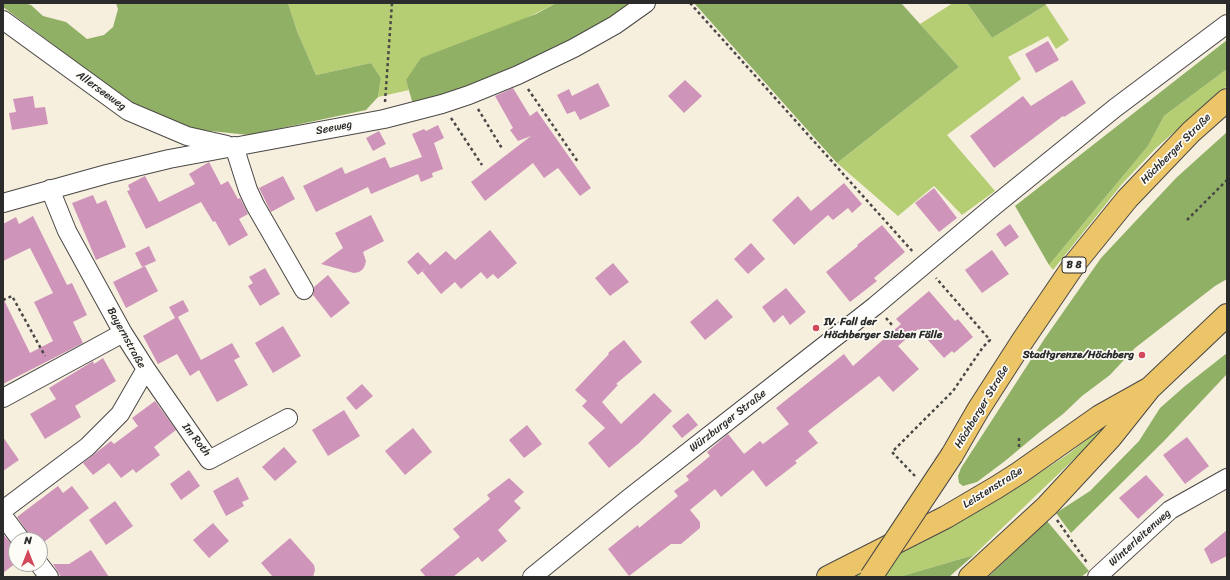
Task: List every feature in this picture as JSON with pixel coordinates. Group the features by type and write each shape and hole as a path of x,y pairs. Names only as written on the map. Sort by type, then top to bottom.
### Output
{"main road":[{"name":"Höchberger Straße","path":"871,577 952,455 990,391 1023,340 1076,262 1127,199 1191,132 1227,100"},
{"name":"Leistenstraße","path":"970,577 1047,506 1111,437 1150,388 1227,316"},
{"name":"Leistenstraße","path":"828,577 946,517 1019,473 1100,416 1150,388"}],"street":[{"name":"Seeweg","path":"3,203 50,189 162,161 234,146 276,140 384,119 442,104 469,95 518,75 574,48 615,25 646,3"},
{"name":"Allerseeweg","path":"3,20 128,111 188,136 234,146"},
{"path":"924,264 1115,108 1227,24"},
{"path":"234,146 248,190 255,205 304,290"},
{"name":"Bayernstraße","path":"3,510 87,447 120,414 146,369 123,333 67,231 50,189"},
{"name":"Würzburger Straße","path":"532,577 628,499 875,306 924,264"},
{"path":"3,398 123,333"},
{"name":"Im Roth","path":"146,369 209,460 288,418"},
{"name":"Winterleitenweg","path":"1097,577 1170,510 1227,478"},
{"path":"3,516 15,532"}],"path":[{"path":"384,119 392,3"},
{"path":"690,3 924,264 990,340 983,347 953,391 892,452 901,462"},
{"path":"518,75 578,162"},
{"path":"469,95 503,150"},
{"path":"442,104 482,165"},
{"path":"1187,220 1227,180"},
{"path":"3,300 12,296 39,344"},
{"path":"1047,506 1097,577"}],"green space":[{"path":"3,3 24,3 31,5 43,16 66,22 87,39 104,35 113,27 118,9 116,3 288,3 297,31 316,75 371,63 381,78 378,97 366,110 249,135 191,129 135,108 3,7"},
{"path":"288,3 556,3 406,80 409,90 378,97 381,78 371,63 316,75 297,31"},
{"path":"556,3 640,3 616,20 485,85 418,101 412,101 406,80 421,58 536,14"},
{"path":"694,3 901,3 959,67 837,163"},
{"path":"953,3 967,3 992,38 1046,5 1069,40 1056,49 1048,36 1008,57 1021,79 947,135 995,191 962,215 934,186 898,216 837,163 959,67 920,24"},
{"path":"967,3 1045,3 1046,5 992,38"},
{"path":"1227,40 1227,69 1164,116 1148,146 1049,265 1015,206"},
{"path":"1227,69 1227,86 1156,148 1122,184 1053,270 1049,265 1148,146 1164,116"},
{"path":"1227,132 1227,279 1215,286 1135,348 1110,375 1082,396 1063,414 1005,461 977,482 963,486 959,483 958,476 961,468 1045,338 1101,258 1176,178"},
{"path":"1227,353 1227,374 1164,441 1071,533 1056,513 1090,491 1139,441 1160,408"},
{"path":"1125,410 974,555 899,577 852,577 1006,495 1067,455"},
{"path":"1047,521 1089,571 1081,577 988,577"},
{"path":"974,555 949,577 899,577"}],"building":[{"path":"1048,41 1059,60 1036,73 1025,54"},
{"path":"685,80 702,96 684,113 668,96"},
{"path":"1072,80 1086,103 1064,117 1063,116 994,168 970,136 1023,96 1031,106"},
{"path":"598,83 610,106 580,120 575,111 567,114 557,95 569,89 572,96"},
{"path":"513,88 530,116 537,111 591,188 580,196 558,168 544,178 533,163 485,201 471,182 531,136 518,141 510,130 513,128 495,96"},
{"path":"33,96 35,108 45,107 48,124 12,130 9,113 16,112 13,99"},
{"path":"438,125 444,138 434,143 443,169 432,173 433,177 421,182 418,174 371,194 368,187 316,212 303,186 342,167 345,174 385,157 390,168 422,157 412,134 424,129 426,131"},
{"path":"379,131 386,144 373,151 366,138"},
{"path":"209,162 221,185 228,181 238,199 240,198 248,214 239,219 248,235 229,246 215,221 213,222 201,202 146,229 127,191 130,190 128,185 145,176 159,202 195,184 189,174"},
{"path":"283,176 295,199 271,212 259,188"},
{"path":"844,183 862,204 852,213 848,208 833,220 828,215 794,245 772,220 798,196 811,211"},
{"path":"934,188 957,218 939,232 915,203"},
{"path":"93,195 97,204 106,200 126,247 96,260 72,203"},
{"path":"371,215 384,241 363,252 366,261 363,269 354,273 321,264 343,248 335,233"},
{"path":"33,216 67,285 72,283 87,315 73,322 83,343 3,384 3,298 30,353 53,341 34,302 53,293 30,248 3,261 3,224 16,217 19,224"},
{"path":"1010,224 1019,237 1005,247 996,234"},
{"path":"882,225 905,252 874,278 877,281 850,302 826,272"},
{"path":"490,230 517,263 498,279 493,274 487,279 481,272 461,289 455,282 441,294 422,271 418,275 407,262 418,252 430,265 446,251 455,260"},
{"path":"751,243 765,259 748,274 734,259"},
{"path":"149,246 156,261 142,267 135,253"},
{"path":"992,250 1009,274 982,293 965,270"},
{"path":"613,263 629,282 610,296 595,278"},
{"path":"145,266 158,291 126,308 113,282"},
{"path":"265,268 280,294 260,306 248,286 253,283 249,277"},
{"path":"328,275 350,303 331,318 313,295 314,287"},
{"path":"786,288 806,312 790,325 783,315 774,323 762,307"},
{"path":"929,291 955,321 958,319 973,337 954,353 952,351 944,358 918,329 898,346 919,369 893,392 879,376 808,431 818,443 795,461 797,463 766,487 753,470 721,497 715,489 690,510 700,522 700,528 681,544 671,544 629,576 608,549 638,525 639,528 678,496 674,491 689,480 686,476 710,456 707,452 728,434 744,454 760,441 763,444 789,424 776,408 844,354 853,366 901,324 896,319"},
{"path":"717,299 733,317 705,340 690,322"},
{"path":"183,300 189,311 178,317 201,360 232,343 240,357 234,360 248,385 217,402 199,370 190,376 177,354 158,364 143,336 175,318 169,307"},
{"path":"283,326 301,356 273,373 255,343"},
{"path":"624,340 642,362 616,384 618,385 602,402 621,424 654,393 672,411 638,444 609,468 588,443 605,428 582,406 587,401 575,390 609,354 608,353"},
{"path":"103,358 116,381 75,406 81,417 45,439 30,414 56,399 49,388 93,361 94,364"},
{"path":"362,384 373,396 356,410 346,398"},
{"path":"155,401 176,430 154,447 160,455 136,473 133,469 121,478 109,463 93,475 83,463 111,441 114,444 138,426 132,418"},
{"path":"344,410 360,436 328,456 312,430"},
{"path":"688,413 698,425 682,438 672,426"},
{"path":"527,425 542,444 524,458 509,440"},
{"path":"413,428 432,452 405,475 385,451"},
{"path":"3,437 19,460 3,471"},
{"path":"1187,437 1209,466 1185,484 1163,455"},
{"path":"284,447 297,462 275,481 262,467"},
{"path":"189,470 200,486 181,500 170,484"},
{"path":"1146,475 1164,495 1138,519 1119,498"},
{"path":"238,477 249,499 242,502 244,506 226,516 213,491"},
{"path":"509,478 524,492 514,501 521,508 498,530 507,541 482,562 478,557 453,577 426,577 420,570 460,537 453,529 490,499 487,495"},
{"path":"58,486 63,493 72,486 89,508 48,539 48,532 28,532 17,517"},
{"path":"115,501 133,526 106,545 89,520"},
{"path":"213,523 229,541 209,558 193,540"},
{"path":"1227,530 1227,556 1211,564 1204,549"},
{"path":"3,534 8,540 8,569 3,573"},
{"path":"290,538 314,565 315,570 313,577 273,577 261,563"},
{"path":"91,550 109,577 61,577 53,564 69,564"}],"place":[{"name":"IV. Fall der Höchberger Sieben Fälle","path":"816,328"},
{"name":"Stadtgrenze/Höchberg","path":"1142,355"}]}
